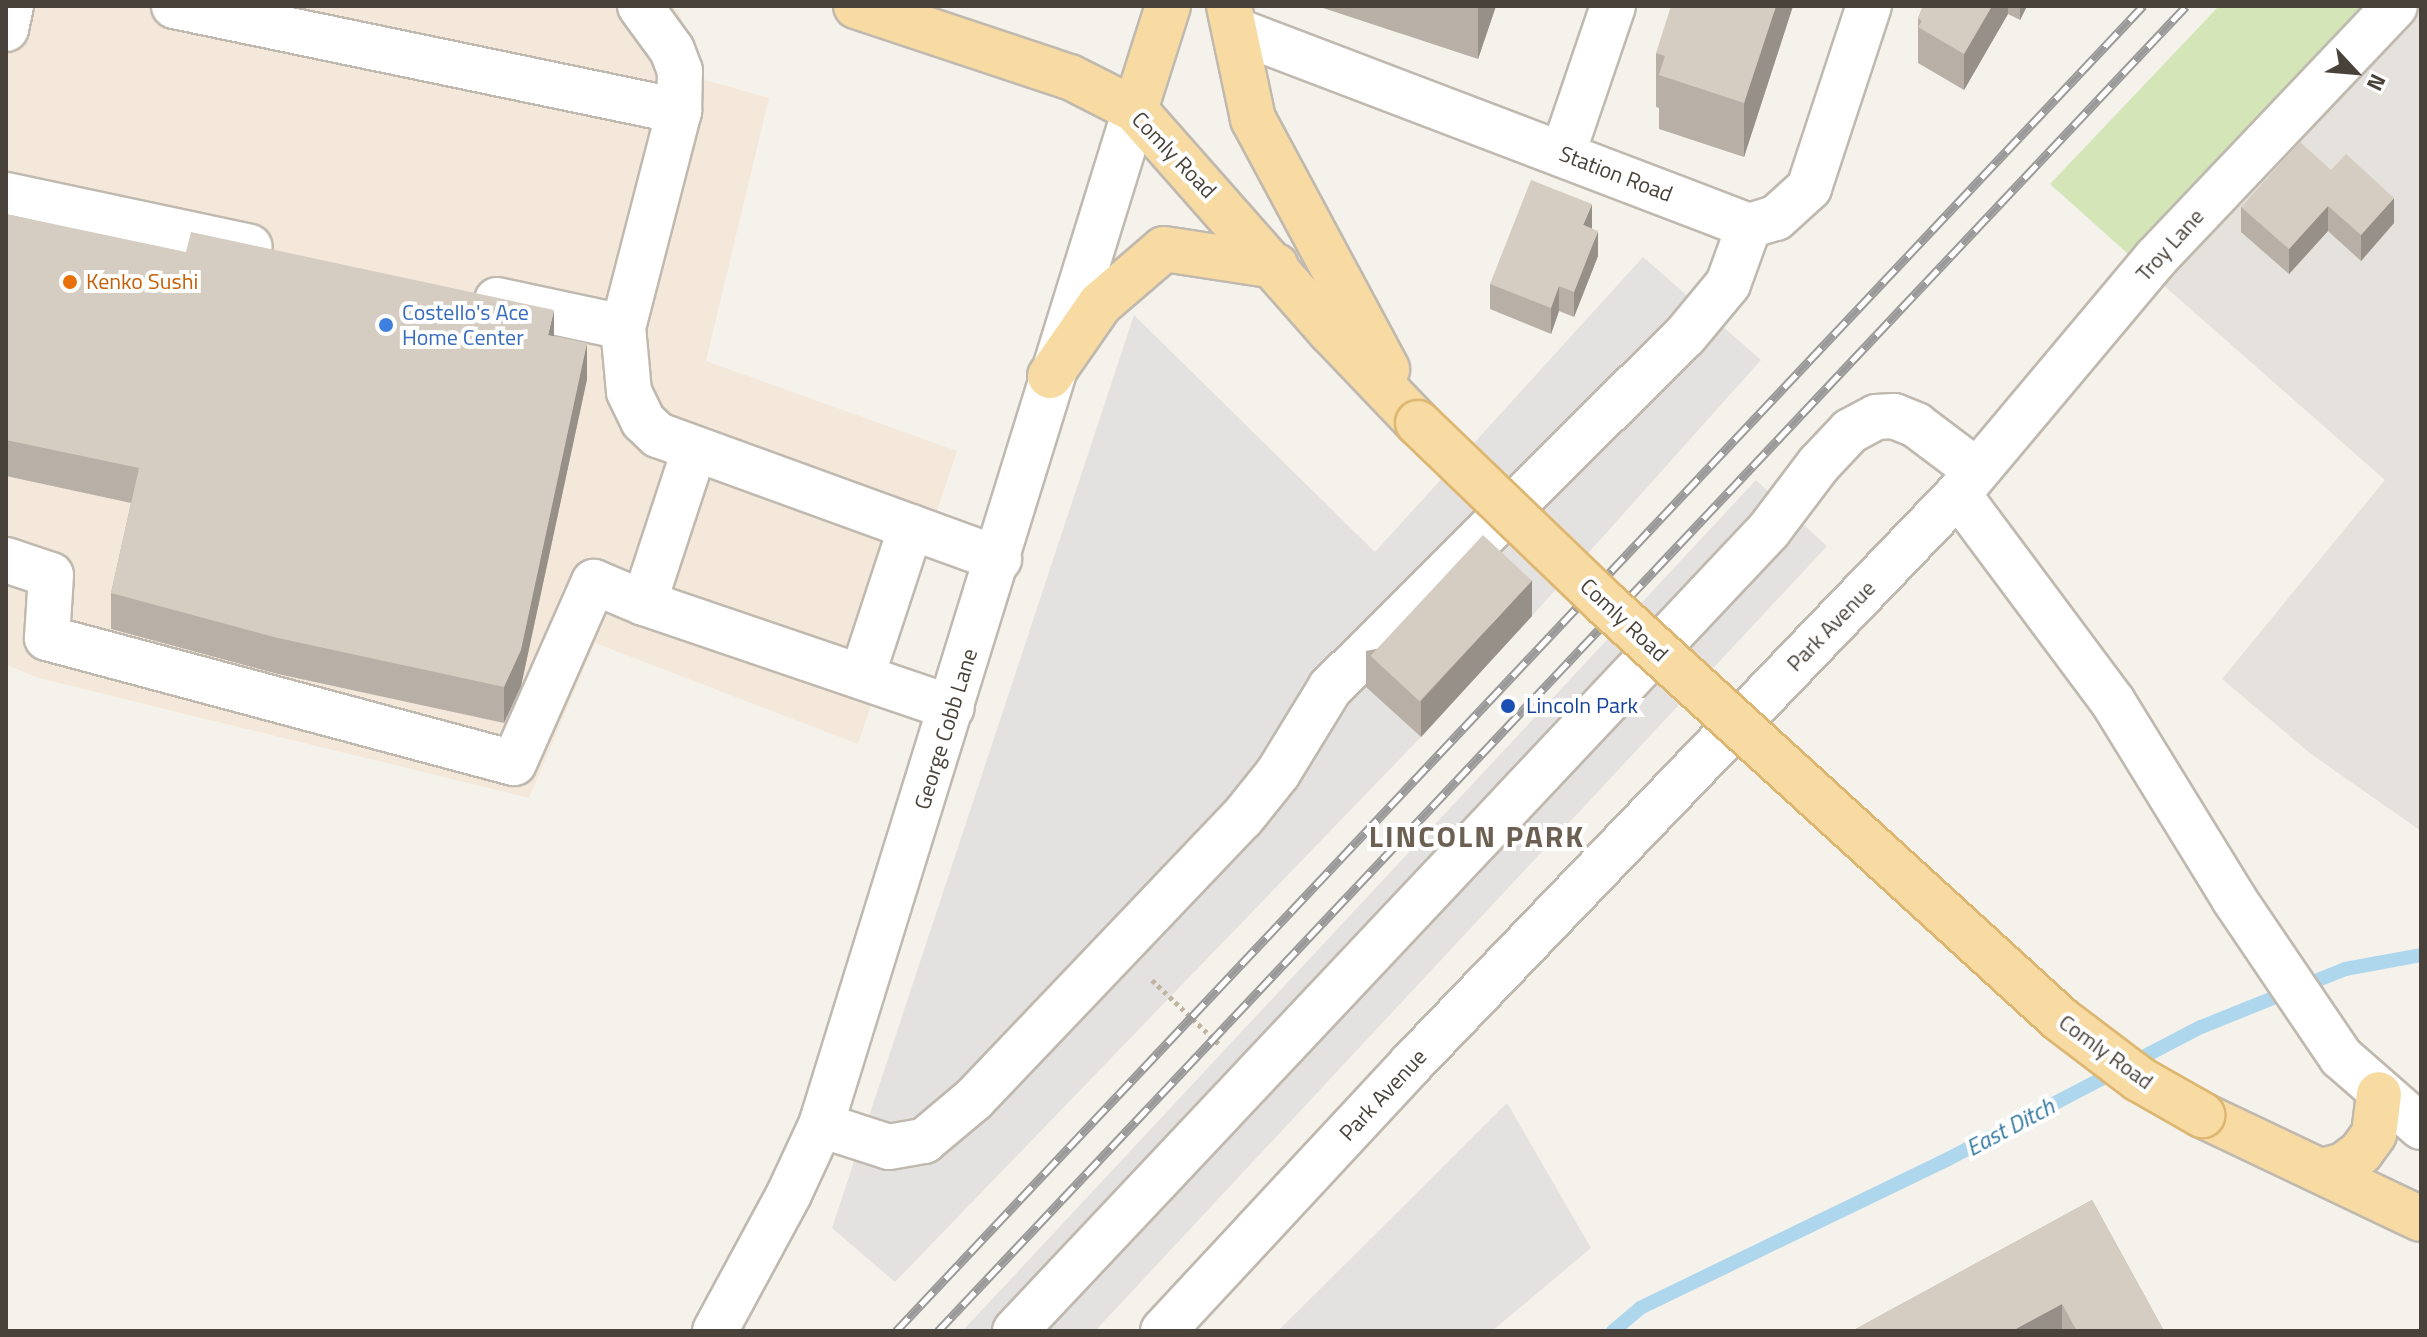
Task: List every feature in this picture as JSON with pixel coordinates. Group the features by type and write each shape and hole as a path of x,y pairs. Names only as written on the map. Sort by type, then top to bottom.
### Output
{"main road":[{"path":"1135,110 1168,6"},
{"name":"Comly Road","path":"874,9 1070,77 1135,110 1276,266 1331,332 1418,423 1606,604 2060,1019 2139,1079 2202,1115 2421,1219"},
{"path":"1232,18 1253,119 1418,423"},
{"path":"1050,376 1100,304 1164,249 1276,266"},
{"path":"2323,1171 2344,1165 2361,1152 2374,1134 2379,1094"}],"street":[{"path":"6,29 11,6"},
{"path":"174,6 679,111"},
{"path":"640,6 676,61 681,80 679,111 623,327 629,392 643,421 658,435 694,451 999,559"},
{"path":"1563,153 1613,6"},
{"path":"821,1125 889,1147 924,1141 974,1099 1242,818 1278,773 1330,688 1684,337 1728,284 1749,226 1776,218 1809,188 1869,6"},
{"name":"Troy Lane","path":"1968,483 2156,258 2395,6"},
{"name":"Station Road","path":"1232,18 1749,226"},
{"name":"George Cobb Lane","path":"715,1331 789,1194 821,1125 999,559 1050,376 1135,110"},
{"path":"6,195 285,255"},
{"path":"453,291 623,327"},
{"path":"1015,1331 1769,530 1819,464 1850,431 1876,417 1894,416 1916,425 1968,483 2113,702 2234,899 2341,1057 2379,1094 2421,1127"},
{"path":"644,603 694,451"},
{"name":"Park Avenue","path":"1163,1331 1411,1064 1968,483"},
{"path":"862,676 911,527"},
{"path":"6,560 51,575 47,638 514,763 594,582 644,603 952,708"}],"path":[{"path":"1119,948 1257,1077"}],"shaded area":[{"path":"6,6 667,6 678,10 705,80 769,98 706,361 957,451 858,744 595,643 529,798 39,678 6,665"},
{"path":"2388,6 2421,6 2421,831 2311,754 2222,679 2385,480 2137,262"},
{"path":"1643,257 1761,360 1532,616 1477,566 1366,686 1421,737 895,1282 832,1228 1134,315 1375,552"},
{"path":"1756,480 1827,546 1095,1331 963,1331"},
{"path":"1507,1103 1591,1248 1492,1331 1278,1331"}],"green space":[{"path":"2219,6 2388,6 2137,262 2050,184"}],"building":[{"path":"1671,6 1776,6 1744,103 1659,75 1665,56 1656,53"},
{"path":"1923,6 1992,6 1964,54 1918,27 1922,21 1918,18"},
{"path":"2300,142 2331,170 2346,154 2394,198 2361,235 2328,206 2289,249 2241,207"},
{"path":"1531,180 1592,204 1583,225 1598,231 1574,292 1559,286 1551,308 1490,284"},
{"path":"6,214 186,252 191,232 554,310 548,335 587,343 521,650 504,687 278,638 111,593 139,468 6,440"},
{"path":"1483,535 1532,581 1419,701 1370,656"},
{"path":"2092,1200 2164,1331 2077,1331 2062,1304 2012,1331 1852,1331"}],"waterway":[{"name":"East Ditch","path":"1613,1331 1640,1308 1948,1159 2201,1027 2345,969 2421,955"}],"railway":[{"path":"896,1331 2143,6"},
{"path":"938,1331 2186,6"}],"place":[{"name":"Kenko Sushi","path":"70,282"},
{"name":"Costello's Ace Home Center","path":"386,325"},
{"name":"Lincoln Park","path":"1508,706"}],"district":[{"name":"LINCOLN PARK","path":"1477,836"}]}
